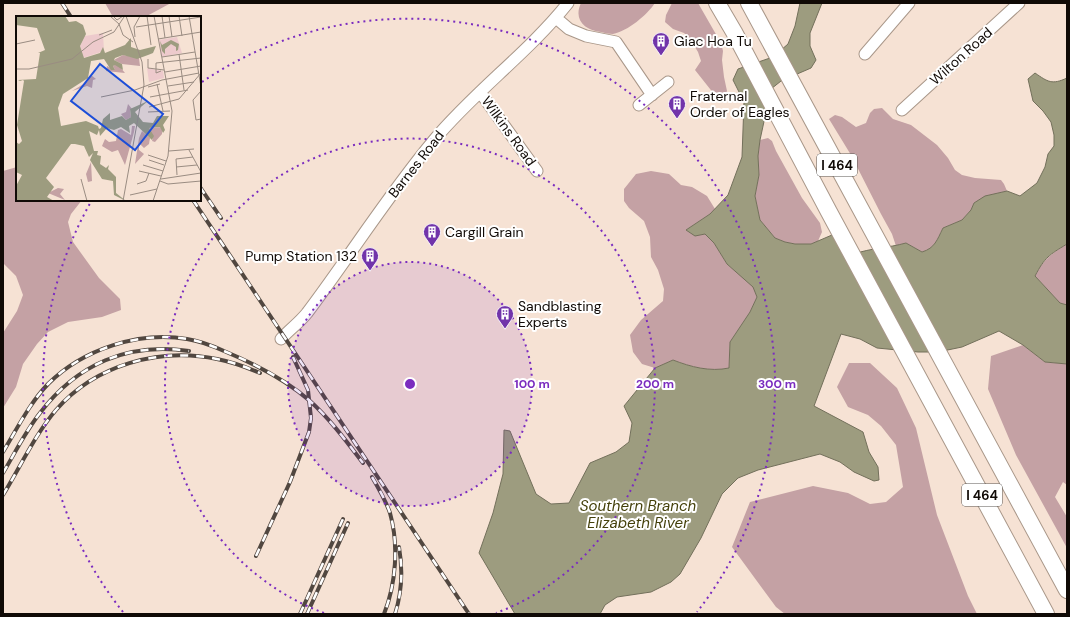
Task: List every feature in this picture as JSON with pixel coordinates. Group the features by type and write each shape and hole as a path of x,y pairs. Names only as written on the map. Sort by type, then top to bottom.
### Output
{"highway":[{"name":"I 464","path":"717,3 734,32 829,212 1046,614"},
{"name":"I 464","path":"750,3 1067,590"}],"street":[{"name":"Barnes Road","path":"281,339 306,314 388,200 434,140 480,92 539,36 568,3"},
{"path":"865,54 909,3"},
{"name":"Wilton Road","path":"902,110 1019,3"},
{"path":"556,18 570,29 586,36 616,42 652,95"},
{"path":"639,105 668,82"},
{"name":"Wilkins Road","path":"480,92 537,171"}],"shaded area":[{"path":"105,3 171,3 147,16 112,16"},
{"path":"581,3 655,3 637,22 625,30 613,34 595,31 582,23 578,14"},
{"path":"672,3 698,3 721,43 723,51 722,60 724,77 727,91 722,100 714,94 695,70 701,61 698,52 690,39 684,33 673,29 665,22 666,15"},
{"path":"882,108 893,119 911,125 937,145 948,158 955,170 962,175 975,178 1001,180 1007,191 987,196 974,203 971,210 962,220 943,228 933,246 922,252 906,243 896,246 892,234 851,155 829,119 835,115 842,117 856,127 866,123 870,113 874,109"},
{"path":"768,138 772,141 802,198 820,223 822,232 818,241 811,244 795,244 785,242 775,238 760,220 755,196 759,175 758,156 760,140"},
{"path":"16,167 16,201 81,201 71,214 68,222 73,242 99,278 120,299 121,310 102,317 68,322 48,332 37,344 23,364 16,387 3,408 3,333 17,311 23,295 16,276 3,263 3,171"},
{"path":"651,171 669,174 681,185 692,187 707,196 715,209 686,230 695,235 705,234 714,243 727,264 754,287 757,297 750,312 730,342 729,368 701,368 673,360 655,368 642,364 633,352 630,335 641,320 663,301 664,289 658,270 651,257 650,237 644,221 629,208 624,201 624,189 636,174"},
{"path":"1067,244 1067,305 1060,303 1035,276 1048,257"},
{"path":"1023,345 1045,362 1067,364 1067,485 1063,482 1055,497 1067,517 1067,548 1016,455 988,389 991,356"},
{"path":"849,363 870,363 897,388 916,428 937,515 968,596 977,614 785,614 776,607 732,547 750,502 813,486 848,493 870,504 886,502 903,487 896,445 881,426 868,415 848,407 837,387"}],"water":[{"name":"Southern Branch Elizabeth River","path":"800,3 822,3 810,33 810,46 816,60 811,68 781,81 771,89 760,140 758,156 759,175 755,196 760,220 775,238 785,242 795,244 811,244 832,235 854,254 867,250 906,243 922,252 933,246 943,228 962,220 971,210 974,203 985,196 1007,191 1020,196 1037,183 1045,167 1048,154 1054,146 1054,135 1051,122 1033,101 1028,79 1035,73 1050,82 1067,78 1067,244 1048,257 1035,276 1060,303 1067,305 1067,364 1045,362 1023,345 999,331 962,347 938,352 918,352 877,348 860,339 841,334 814,406 863,432 869,452 878,467 879,480 874,481 854,472 840,462 820,454 758,470 738,478 722,494 701,538 680,574 671,582 651,592 617,597 605,605 600,614 515,614 479,553 493,513 503,474 504,430 510,431 536,494 551,504 569,503 590,463 616,452 629,442 632,423 624,406 655,368 673,360 701,368 729,368 730,342 750,312 757,297 753,287 727,264 714,243 705,234 695,236 686,230 710,214 728,195 742,157 744,102 733,80 738,69 773,57 788,44 795,26"}],"railway":[{"path":"62,3 70,16"},
{"path":"201,188 221,218"},
{"path":"194,201 469,614"},
{"path":"3,452 35,400 48,384 62,372 78,361 113,345 131,340 169,337 202,342 247,361 280,379 310,401 324,415 363,463"},
{"path":"3,473 25,435 40,413 70,381 87,369 106,360 145,350 167,349 189,351"},
{"path":"3,495 35,440 56,410 72,394 89,381 109,371 129,363 151,358 195,356 217,359 260,373"},
{"path":"256,556 290,482 309,432 311,418 308,390 293,357"},
{"path":"372,477 390,513 395,538 394,577 384,614"},
{"path":"300,614 343,519"},
{"path":"307,614 348,523"},
{"path":"395,614 401,581 399,547"}],"place":[{"name":"Giac Hoa Tu","path":"661,56"},
{"name":"Fraternal Order of Eagles","path":"677,119"},
{"name":"Cargill Grain","path":"432,247"},
{"name":"Pump Station 132","path":"370,271"},
{"name":"Sandblasting Experts","path":"505,329"}]}
